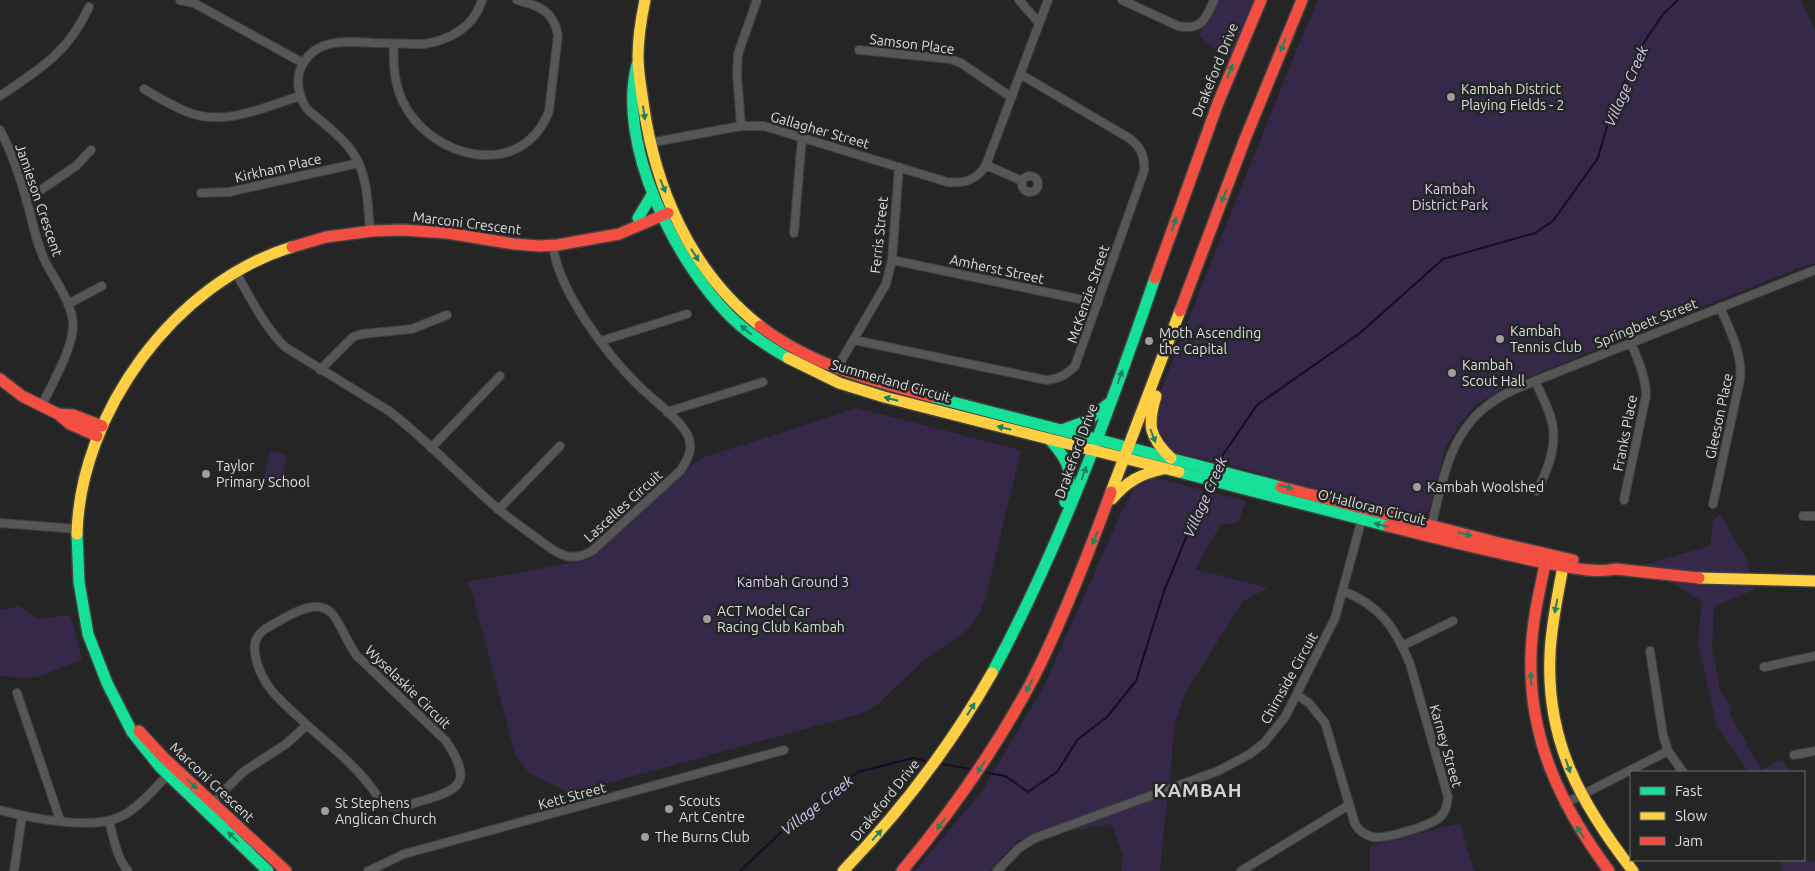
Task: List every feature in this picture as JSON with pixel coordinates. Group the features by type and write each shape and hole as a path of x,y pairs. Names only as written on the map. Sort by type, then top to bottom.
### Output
{"main road":[{"name":"Summerland Circuit","path":"645,0 640,22 638,65 644,144 653,193 682,232 698,261 735,305 782,341 808,356 837,369 876,382 1128,447"},
{"name":"Drakeford Drive","path":"844,871 892,818 944,750 1001,657 1037,584 1063,527 1097,439 1210,123 1261,0"},
{"path":"902,871 930,840 992,751 1032,682 1050,644 1087,558 1251,124 1302,0"},
{"name":"Summerland Circuit","path":"644,144 659,178 670,233 682,257 697,280 733,320 780,355 830,380 872,394 1124,459"},
{"path":"653,193 639,222 670,233"},
{"name":"Marconi Crescent","path":"268,871 208,806 172,771 145,750 133,734 101,672 87,630 79,590 77,560 77,529 83,482 100,431 120,388 136,364 162,332 191,305 236,273 266,258 297,246 343,234 409,230 522,245 553,246 620,234 639,222 666,210"},
{"path":"1158,373 1156,397 1150,416 1150,428 1155,442 1171,458"},
{"path":"0,379 22,396 41,407 58,414 73,415 100,431"},
{"path":"1062,430 1086,423 1101,412 1112,399"},
{"path":"1051,440 1067,458 1071,473 1070,484 1064,503 1063,527"},
{"name":"O'Halloran Circuit","path":"1128,447 1432,525 1546,559"},
{"name":"O'Halloran Circuit","path":"1124,459 1428,537 1516,557 1610,566 1612,570 1715,579 1815,581"},
{"path":"1106,507 1133,478 1142,473 1163,469"},
{"path":"1516,557 1529,564 1538,574 1538,600"},
{"path":"1546,559 1534,617 1531,654 1532,693 1538,731 1546,759 1564,804 1590,847 1609,871"},
{"path":"1564,562 1550,654 1550,691 1556,727 1569,770 1581,796 1604,834 1633,871"},
{"path":"1560,588 1570,577 1576,574 1612,570"},
{"path":"1531,654 1550,654"},
{"name":"Marconi Crescent","path":"208,806 286,871"}],"street":[{"path":"180,0 194,3 303,63"},
{"path":"370,231 364,176 359,163 343,140 309,110 300,96 298,79 303,63 316,48 331,42 424,44 438,42 462,30 471,20 482,0"},
{"path":"394,44 394,78 399,93 406,108 428,133 443,143 477,156 498,155 511,151 528,142 538,133 545,122 549,111 558,35 556,25 548,13 535,5 517,0"},
{"path":"741,126 737,74 738,54 757,0"},
{"path":"1019,0 1039,23"},
{"name":"Gallagher Street","path":"644,144 741,126 764,126 956,183 966,182 982,172 986,164 1048,0"},
{"path":"1122,0 1178,26 1187,28 1198,25 1206,18 1214,0"},
{"path":"0,96 44,66 60,52 80,27 90,7"},
{"name":"Samson Place","path":"859,50 950,59 961,63 1011,97"},
{"name":"McKenzie Street","path":"854,340 1046,380 1056,379 1069,373 1075,366 1144,171 1145,162 1137,144 1129,138 1020,74"},
{"path":"144,90 185,112 212,118 234,116 300,96"},
{"name":"Jamieson Crescent","path":"0,130 13,158 38,244 72,314 72,336 41,407"},
{"path":"794,233 802,137"},
{"path":"26,200 76,166 91,150"},
{"name":"Kirkham Place","path":"202,193 229,192 359,163"},
{"path":"986,164 1022,181"},
{"name":"Ferris Street","path":"830,380 882,292 892,260 899,167"},
{"name":"Lascelles Circuit","path":"236,273 274,336 285,347 404,422 498,510 563,555 580,556 592,551 680,471 686,463 690,449 688,435 683,427 634,382 601,341 578,307 556,264 553,246"},
{"name":"Amherst Street","path":"892,260 1098,303"},
{"name":"Springbett Street","path":"1428,537 1452,450 1464,428 1490,403 1505,394 1536,381 1815,270"},
{"path":"68,304 102,286"},
{"name":"Gleeson Place","path":"1713,504 1741,369 1738,352 1720,307"},
{"path":"601,341 687,314"},
{"path":"320,370 353,337 362,334 412,328 447,315"},
{"name":"Franks Place","path":"1624,500 1646,396 1646,384 1643,373 1631,343"},
{"path":"431,448 500,376"},
{"path":"1536,381 1550,418 1554,440 1546,473 1537,491"},
{"path":"667,412 763,382"},
{"path":"498,510 560,446"},
{"name":"Chirnside Circuit","path":"997,871 1019,848 1035,838 1235,764 1270,737 1285,717 1332,624 1343,591 1364,508"},
{"path":"1803,516 1815,516"},
{"path":"0,523 77,529"},
{"name":"Karney Street","path":"1296,695 1309,703 1324,723 1356,827 1366,835 1383,837 1430,823 1442,816 1446,809 1448,797 1410,664 1393,628 1380,613 1363,600 1343,591"},
{"name":"Wyselaskie Circuit","path":"319,606 329,611 357,656 446,741 454,754 460,772 459,782 444,795 401,806 387,805 381,801 366,780 307,725 266,684 260,674 253,646 255,640 265,629 309,607 319,606"},
{"path":"1402,646 1453,621"},
{"path":"1650,651 1663,735 1668,752 1682,771"},
{"path":"1764,666 1815,656"},
{"path":"17,693 60,820"},
{"path":"208,806 243,772 286,744 307,725"},
{"name":"Kett Street","path":"368,871 404,854 784,750"},
{"path":"1794,755 1815,751"},
{"path":"1630,771 1668,752"},
{"path":"0,810 22,816 86,823 109,821 122,816 132,809 172,771"},
{"path":"1564,804 1630,771"},
{"path":"1240,871 1349,805"},
{"path":"14,871 22,816"},
{"path":"109,821 121,863 128,871"}],"green space":[{"path":"1216,0 1255,0 1229,61 1199,36"},
{"name":"Kambah District Park","path":"1318,0 1801,0 1815,31 1815,263 1526,378 1482,401 1461,422 1445,449 1429,510 1420,517 1324,493 1242,468 1178,453 1166,448 1155,433 1159,397 1178,345"},
{"name":"Kambah Ground 3","path":"857,408 1021,450 985,600 979,614 966,631 924,660 877,705 860,714 568,794 562,789 529,773 515,754 472,593 467,582 586,560 699,459"},
{"path":"270,451 287,455 280,485 263,481"},
{"path":"1155,478 1246,501 1238,523 1221,524 1195,569 1268,588 1243,601 1184,695 1175,724 1160,871 1121,871 1123,856 1112,824 1018,840 990,871 914,871 981,793 1044,686 1122,511 1135,487"},
{"path":"1720,514 1748,562 1754,590 1714,606 1712,648 1720,689 1732,710 1729,712 1761,770 1782,759 1790,771 1747,771 1717,727 1698,642 1702,601 1643,565 1710,546 1713,520"},
{"path":"19,606 39,619 70,615 82,659 41,676 27,678 0,676 0,610"},
{"path":"1460,823 1474,871 1370,871 1370,846"},
{"path":"1805,860 1808,863 1815,861 1815,871 1782,871 1781,861"}],"waterway":[{"name":"Village Creek","path":"1216,465 1257,405 1360,333 1443,259 1535,233 1553,221 1598,158 1612,109 1643,44 1663,14 1678,0"},
{"name":"Village Creek","path":"983,772 1005,776 1028,792 1057,772 1078,739 1107,717 1136,681 1164,591 1208,484"},
{"name":"Village Creek","path":"740,871 805,810 858,772 913,758 929,762"},
{"name":"Village Creek","path":"941,764 971,769"}],"traffic: fast":[{"path":"637,65 633,96 635,129 643,164 655,199 671,233 689,265 709,293 730,316 758,339 788,358"},
{"path":"638,218 653,193"},
{"path":"992,673 1040,577 1082,479 1120,379 1155,278"},
{"path":"933,397 1281,487"},
{"path":"1062,430 1087,421 1108,404"},
{"path":"1051,441 1063,456 1068,469 1069,484 1065,502"},
{"path":"1179,472 1388,526"},
{"path":"77,534 79,582 88,634 107,683 132,732 160,767 268,871"}],"traffic: slow":[{"path":"645,0 639,43 639,74 656,166 680,226 695,254 735,304 760,326"},
{"path":"77,534 82,488 95,443 115,399 142,358 173,321 209,290 249,264 292,247"},
{"path":"1111,492 1180,311"},
{"path":"788,358 839,383 884,397 1179,472"},
{"path":"1156,396 1151,415 1152,430 1158,444 1171,458"},
{"path":"1112,499 1123,487 1135,479 1163,469"},
{"path":"1564,560 1550,655 1550,687 1554,716 1570,771 1598,821 1633,871"},
{"path":"1699,578 1815,581"},
{"path":"843,871 885,825 924,776 960,726 992,673"}],"traffic: jam":[{"path":"1155,278 1218,103 1261,0"},
{"path":"1180,311 1245,139 1302,0"},
{"path":"292,247 326,237 372,231 403,230 447,233 514,244 557,245 619,234 668,213"},
{"path":"760,326 780,340 821,361 865,378 933,397"},
{"path":"0,379 22,396 58,414 70,424 97,436"},
{"path":"58,414 73,415 102,426"},
{"path":"1281,487 1573,560"},
{"path":"902,871 973,778 1020,703 1065,609 1111,492"},
{"path":"1388,526 1568,567 1598,571 1616,569 1699,578"},
{"path":"1547,556 1533,629 1531,654 1531,684 1535,714 1541,742 1550,769 1562,795 1591,846 1609,871"},
{"path":"139,731 164,758 286,871"}],"place":[{"name":"Kambah District Playing Fields - 2","path":"1451,97"},
{"name":"Kambah Tennis Club","path":"1500,339"},
{"name":"Moth Ascending the Capital","path":"1149,341"},
{"name":"Kambah Scout Hall","path":"1452,373"},
{"name":"Taylor Primary School","path":"206,474"},
{"name":"Kambah Woolshed","path":"1417,487"},
{"name":"ACT Model Car Racing Club Kambah","path":"707,619"},
{"name":"Scouts Art Centre","path":"669,809"},
{"name":"St Stephens Anglican Church","path":"325,811"},
{"name":"The Burns Club","path":"645,837"}],"district":[{"name":"KAMBAH","path":"1198,790"}]}
